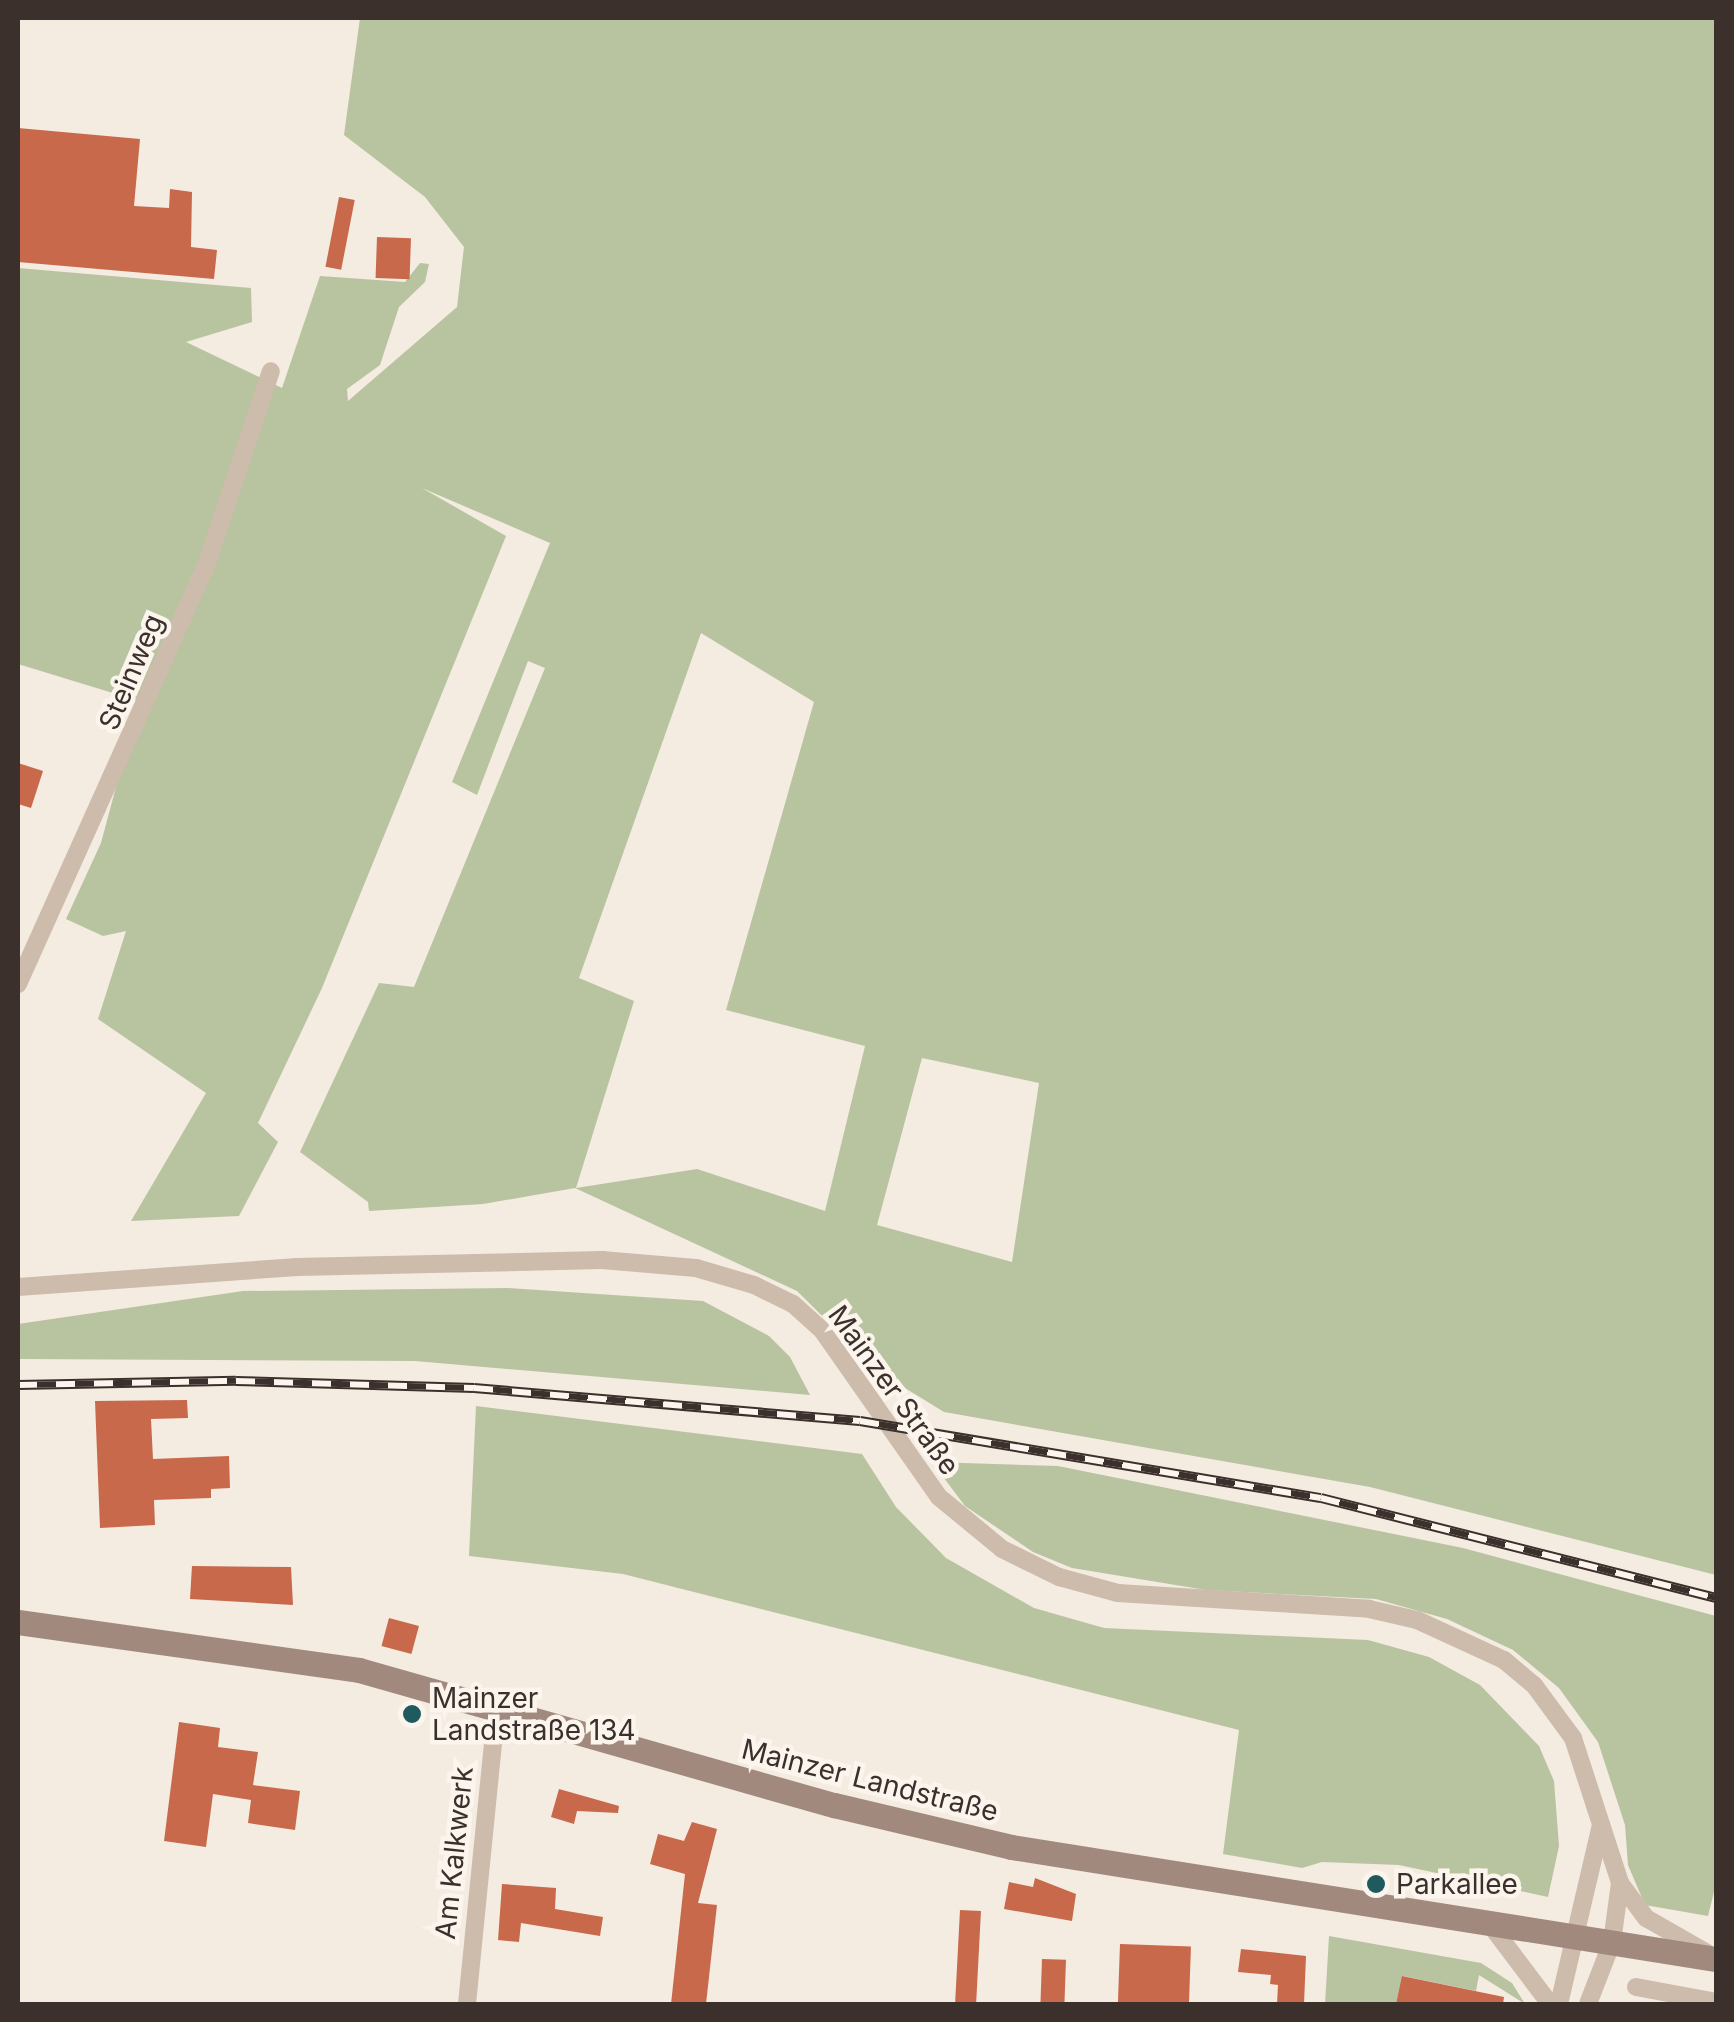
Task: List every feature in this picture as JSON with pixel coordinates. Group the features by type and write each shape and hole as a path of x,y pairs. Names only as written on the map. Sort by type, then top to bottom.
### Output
{"main road":[{"name":"Mainzer Landstraße","path":"18,1622 304,1658 497,1706 834,1805 1006,1846 1716,1959"}],"street":[{"name":"Steinweg","path":"18,984 207,563 270,371"},
{"name":"Mainzer Straße","path":"18,1287 297,1267 602,1260 696,1268 793,1304 857,1376 915,1465 966,1524 1059,1577 1144,1596 1369,1609 1479,1646 1534,1686 1573,1738 1620,1883"},
{"name":"Am Kalkwerk","path":"467,2004 497,1706"},
{"path":"1560,2004 1572,1936 1601,1825"},
{"path":"1588,2004 1612,1942 1620,1883"},
{"path":"1620,1883 1646,1918 1716,1959"},
{"path":"1489,1923 1550,2004"},
{"path":"1636,1987 1716,2002"}],"green space":[{"path":"360,18 1716,18 1716,1575 1370,1487 944,1412 879,1372 797,1291 575,1188 483,1204 369,1211 368,1202 300,1152 379,983 414,987 545,668 528,661 477,795 452,782 550,543 422,488 506,536 322,988 258,1123 278,1142 239,1216 131,1221 206,1093 98,1019 126,931 103,936 66,919 101,843 139,701 18,664 18,268 251,288 252,322 186,342 282,388 320,276 405,282 420,263 429,264 425,282 399,307 380,365 347,389 348,401 457,307 464,247 425,197 344,135","holes":["701,633 814,702 726,1010 865,1046 825,1211 697,1169 576,1188 634,1001 579,978","922,1058 1039,1083 1012,1262 877,1225"]},
{"path":"508,1288 703,1301 769,1336 790,1357 810,1395 415,1361 18,1359 18,1324 243,1291"},
{"path":"476,1406 862,1454 896,1507 946,1558 1034,1608 1104,1628 1368,1640 1429,1657 1480,1685 1539,1746 1554,1781 1559,1846 1548,1897 1399,1865 1322,1862 1302,1868 1223,1854 1239,1730 623,1574 469,1556"},
{"path":"932,1462 1058,1466 1463,1548 1716,1616 1716,1884 1708,1916 1645,1905 1628,1865 1625,1825 1598,1742 1559,1688 1513,1650 1447,1619 1376,1599 1206,1590 1072,1568 1033,1552 965,1506"},
{"path":"1329,1936 1481,1963 1512,1983 1525,2004 1479,1975 1476,1991 1403,1976 1396,2004 1325,2004"}],"building":[{"path":"18,128 140,139 134,206 169,208 170,189 192,192 191,247 217,250 214,279 18,262"},
{"path":"339,197 355,200 341,270 325,267"},
{"path":"377,237 411,238 410,279 376,278"},
{"path":"18,763 43,771 31,808 18,804"},
{"path":"187,1400 188,1418 151,1419 153,1459 229,1456 230,1488 211,1489 211,1498 154,1500 155,1525 100,1528 95,1401"},
{"path":"192,1566 291,1567 293,1605 190,1599"},
{"path":"389,1618 419,1626 411,1654 381,1646"},
{"path":"179,1722 220,1728 218,1747 258,1752 253,1785 300,1791 295,1830 248,1823 251,1800 213,1794 206,1847 164,1841"},
{"path":"559,1789 619,1806 618,1813 577,1811 574,1824 551,1817"},
{"path":"692,1822 717,1829 698,1903 717,1905 706,2004 671,2004 685,1874 650,1864 658,1834 684,1841"},
{"path":"1035,1878 1076,1894 1072,1921 1004,1909 1009,1882 1033,1887"},
{"path":"502,1884 556,1888 555,1909 603,1917 600,1936 521,1923 519,1942 498,1940"},
{"path":"960,1910 981,1911 976,2004 955,2004"},
{"path":"1120,1944 1191,1946 1189,2004 1118,2004"},
{"path":"1241,1949 1306,1956 1304,2004 1277,2004 1278,1985 1270,1984 1271,1975 1238,1972"},
{"path":"1042,1959 1066,1960 1064,2004 1040,2004"},
{"path":"1402,1976 1504,1997 1503,2004 1396,2004"}],"railway":[{"path":"18,1385 236,1381 474,1388 860,1421 1321,1498 1716,1598"}],"place":[{"name":"Mainzer Landstraße 134","path":"412,1714"},
{"name":"Parkallee","path":"1376,1884"}]}
